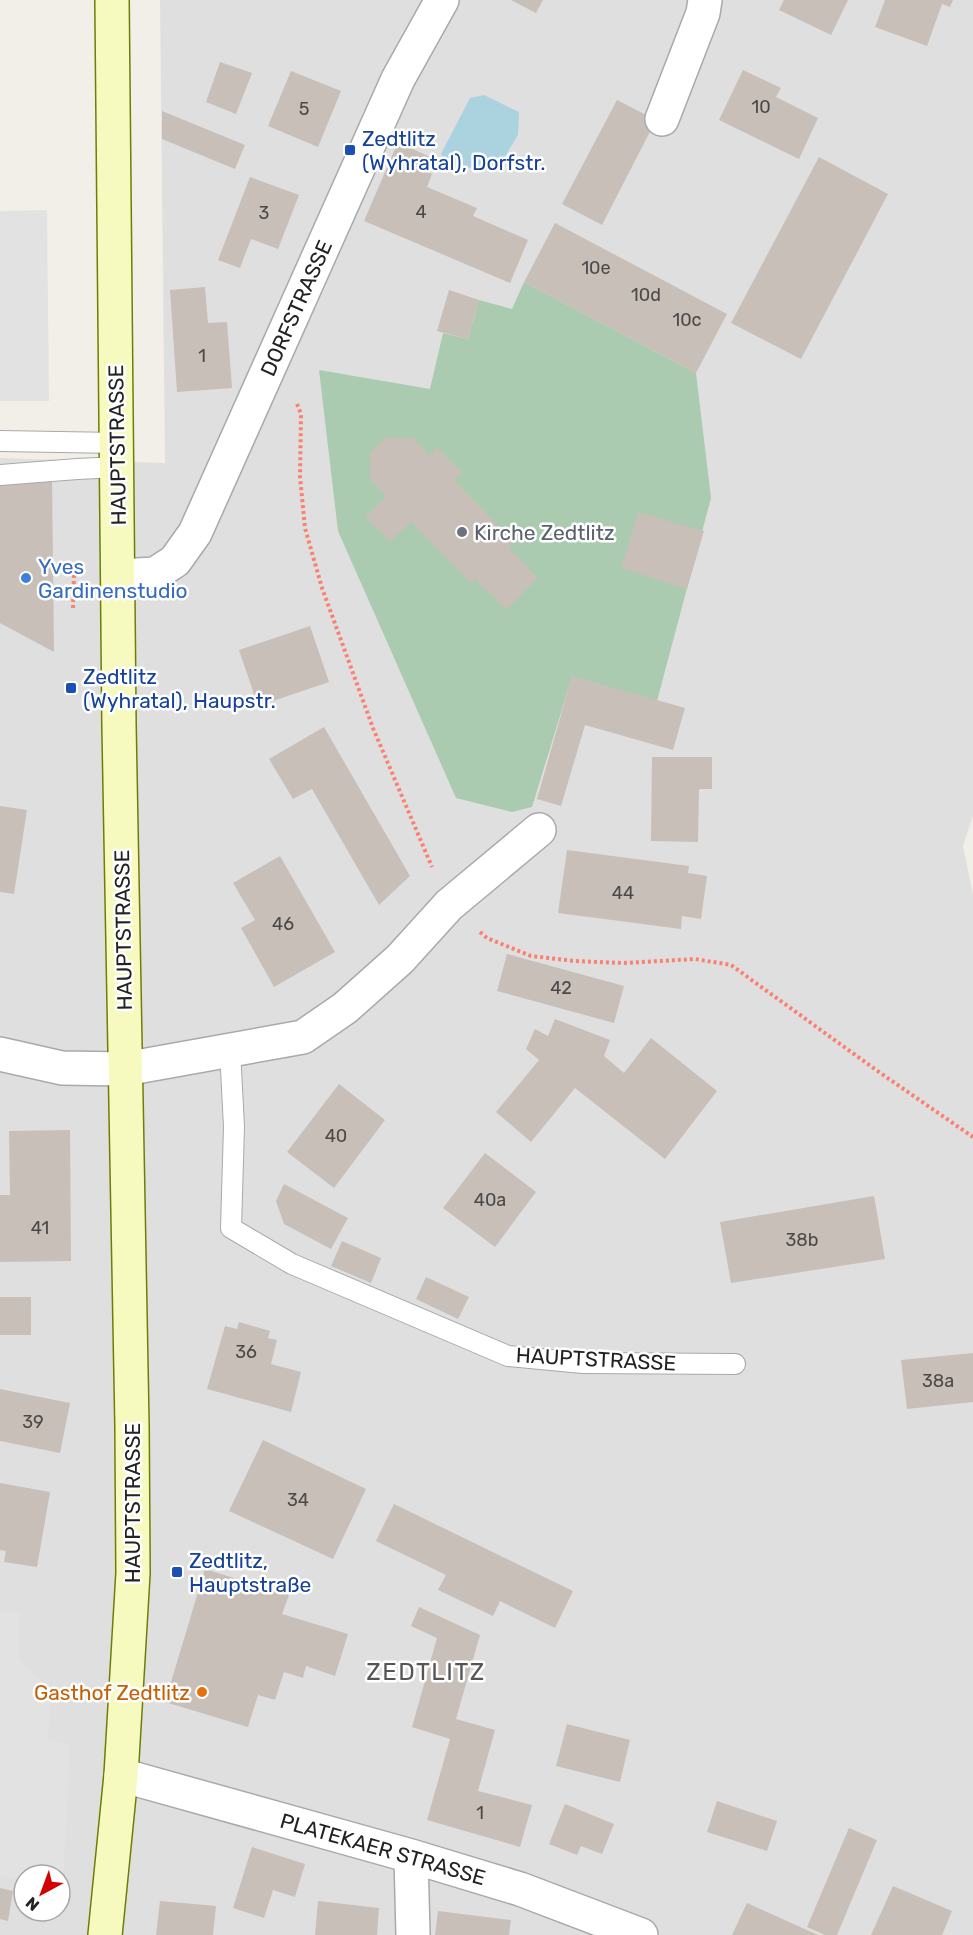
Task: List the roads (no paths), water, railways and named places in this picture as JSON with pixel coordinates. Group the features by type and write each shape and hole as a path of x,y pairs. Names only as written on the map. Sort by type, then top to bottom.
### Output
{"main road":[{"name":"HAUPTSTRASSE","path":"105,1935 121,1775 133,1573 119,724 112,0"}],"street":[{"name":"DORFSTRASSE","path":"119,576 155,574 175,561 195,532 398,79 442,0"},
{"path":"662,118 703,13 705,0"},
{"path":"0,1054 62,1068 125,1069 303,1037 345,1008 400,959 448,905 538,830"},
{"name":"PLATEKAER STRASSE","path":"121,1775 520,1889 632,1933"},
{"path":"411,1856 413,1935"}],"lane":[{"path":"0,441 118,455"},
{"path":"0,476 76,469 118,455"},
{"name":"HAUPTSTRASSE","path":"230,1050 234,1127 231,1228 292,1264 508,1356 583,1363 735,1364"}],"water":[{"path":"484,95 519,112 518,135 504,158 485,169 449,166 441,154 470,98"}],"place":[{"name":"Zedtlitz (Wyhratal), Dorfstr.","path":"350,150"},
{"name":"Kirche Zedtlitz","path":"462,532"},
{"name":"Yves Gardinenstudio","path":"26,578"},
{"name":"Zedtlitz (Wyhratal), Haupstr.","path":"71,688"},
{"name":"Zedtlitz, Hauptstraße","path":"177,1572"},
{"name":"Gasthof Zedtlitz","path":"202,1692"}],"district":[{"name":"ZEDTLITZ","path":"426,1672"}]}
